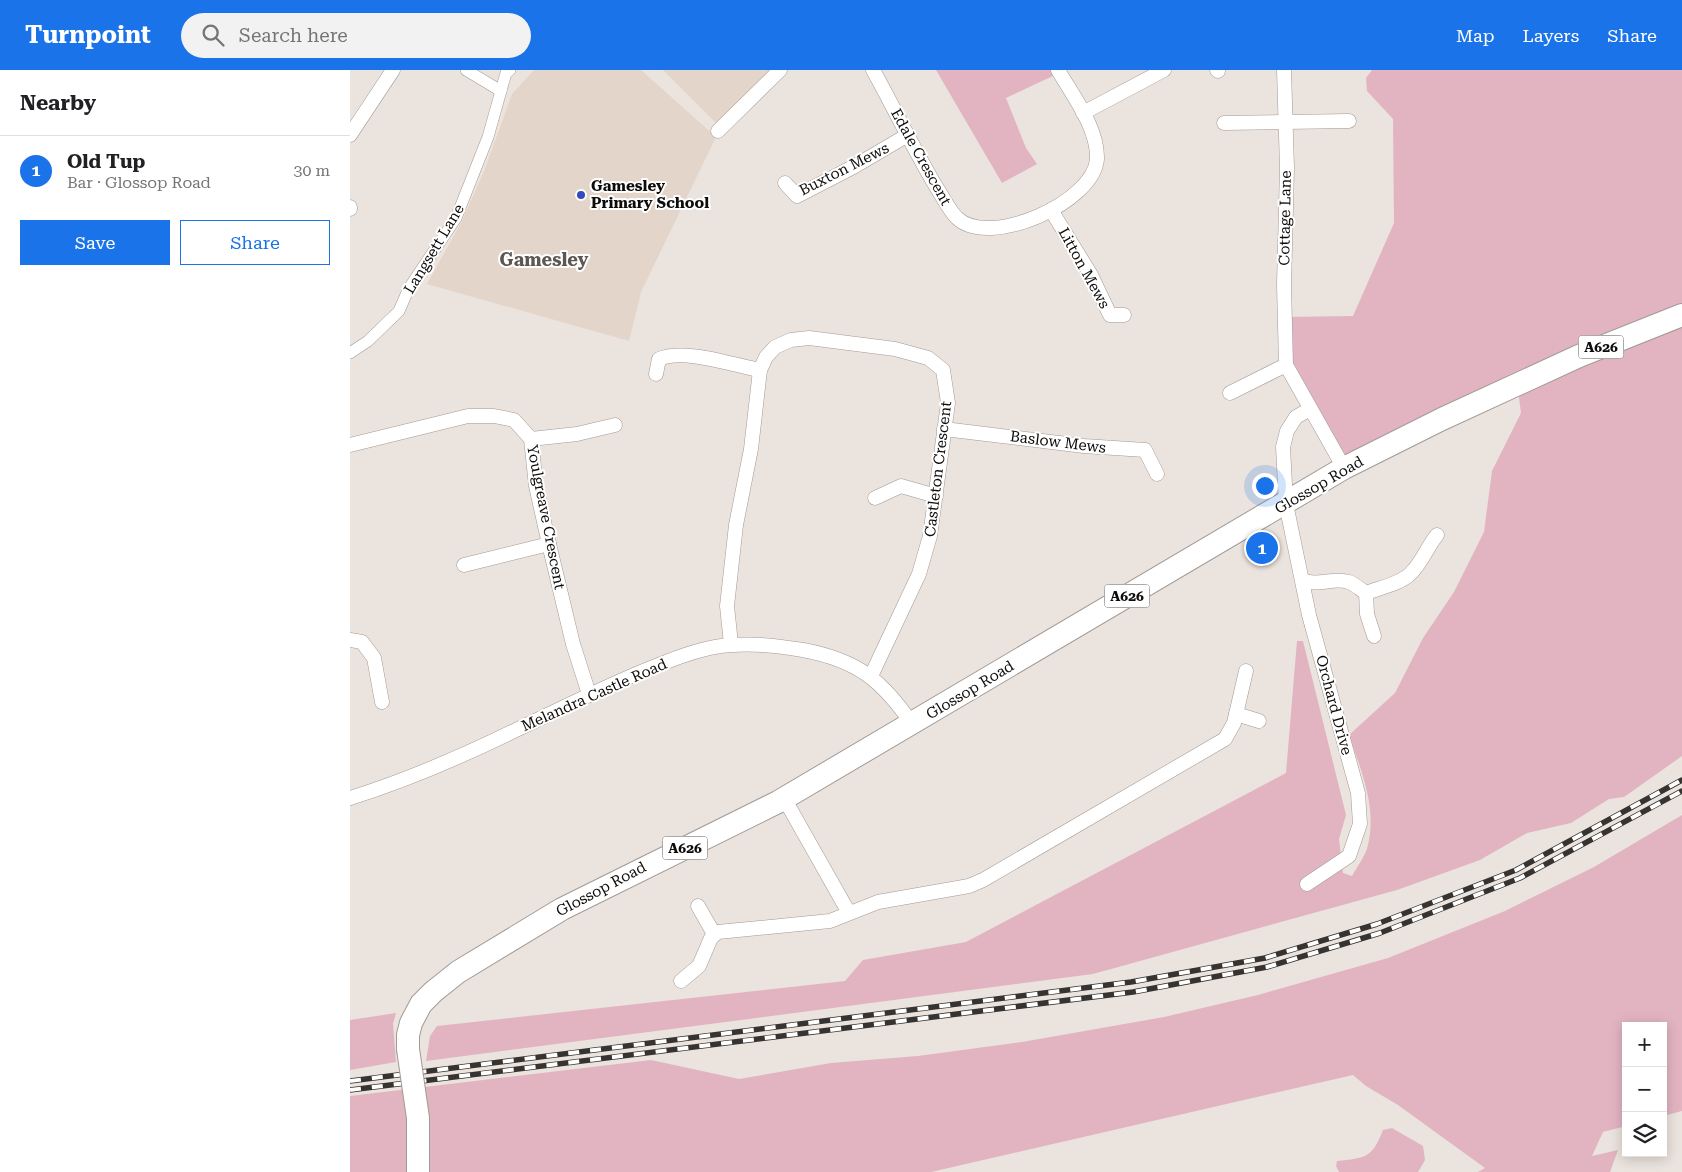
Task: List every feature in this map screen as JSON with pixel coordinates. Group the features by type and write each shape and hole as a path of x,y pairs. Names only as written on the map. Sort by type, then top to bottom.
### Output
{"main road":[{"name":"Glossop Road","path":"418,1172 418,1118 408,1049 408,1035 411,1023 421,1004 432,992 458,972 599,889 727,829 784,798 1286,504 1344,468 1442,419 1579,356 1682,315"}],"street":[{"path":"350,135 393,70"},
{"path":"466,70 501,91"},
{"name":"Langsett Lane","path":"350,353 368,341 399,311 409,288 456,218 488,137 506,73 510,70"},
{"path":"718,131 780,70"},
{"name":"Edale Crescent","path":"873,70 906,136 946,204 958,219 978,228 995,229 1016,224 1051,210 1076,193 1090,178 1097,162 1097,147 1083,113 1058,70"},
{"path":"1083,113 1164,70"},
{"name":"Cottage Lane","path":"1284,70 1287,168 1284,285 1286,365 1344,468"},
{"path":"1224,123 1348,121"},
{"name":"Buxton Mews","path":"785,183 797,196 855,166 906,136"},
{"name":"Litton Mews","path":"1051,210 1091,275 1110,315 1124,315"},
{"name":"Castleton Crescent","path":"731,644 727,606 736,525 751,449 760,370 766,357 775,347 791,340 809,338 895,349 928,358 943,370 948,403 930,536 920,574 871,676"},
{"path":"656,374 659,360 668,356 685,356 760,370"},
{"path":"1230,393 1286,365"},
{"path":"1286,504 1284,447 1287,431 1296,418 1310,409"},
{"name":"Youlgreave Crescent","path":"350,445 468,416 494,416 514,420 531,439 536,486 549,544 573,644 589,694"},
{"path":"531,439 577,434 615,425"},
{"name":"Baslow Mews","path":"944,429 1084,446 1145,450 1157,474"},
{"path":"875,498 901,486 936,496"},
{"name":"Orchard Drive","path":"1286,504 1309,615 1358,793 1360,824 1349,856 1307,884"},
{"path":"1366,593 1409,576 1419,564 1427,546 1437,535"},
{"path":"464,565 549,544"},
{"path":"1303,581 1314,584 1336,580 1350,582 1366,593"},
{"path":"1366,593 1368,614 1374,636"},
{"path":"350,640 362,642 374,658 382,702"},
{"name":"Melandra Castle Road","path":"350,798 445,764 637,672 680,656 731,644 781,646 816,652 871,676 899,706 912,724"},
{"path":"681,981 699,966 710,938 714,934 724,931 815,924 837,919 878,902 969,886 984,880 1225,739 1236,714 1246,671"},
{"path":"1236,714 1259,721"},
{"path":"784,798 849,913"},
{"path":"698,906 714,934"}],"shaded area":[{"name":"Gamesley Primary School","path":"534,70 641,70 716,137 641,292 629,341 427,284 462,221 485,169 512,94"},
{"path":"663,70 770,70 716,123"},
{"path":"936,70 1053,70 1055,75 1006,98 1026,148 1037,164 1002,183"},
{"path":"1372,70 1682,70 1682,756 1624,797 1609,799 1571,823 1527,833 1480,860 1397,890 1093,974 426,1061 430,1036 437,1026 845,981 863,960 966,942 1286,773 1297,641 1303,641 1346,815 1339,839 1343,873 1352,876 1367,849 1371,817 1366,789 1349,735 1395,693 1423,638 1454,592 1484,532 1492,471 1521,413 1518,390 1345,464 1289,363 1288,317 1353,316 1394,223 1393,119 1367,91 1366,78"},
{"path":"1682,815 1682,1111 1667,1115 1667,1022 1622,1022 1622,1127 1603,1132 1592,1156 1618,1150 1610,1172 1478,1172 1485,1168 1398,1105 1366,1086 1353,1075 931,1172 350,1172 350,1096 651,1060 739,1079 831,1063 918,1056 1022,1042 1164,1017 1258,995 1388,958 1505,911 1594,867"},
{"path":"396,1013 393,1024 396,1062 350,1070 350,1020"},
{"path":"1392,1128 1423,1146 1425,1160 1418,1172 1339,1172 1336,1166 1337,1161 1355,1159 1367,1155 1375,1146 1383,1130"}],"railway":[{"path":"350,1081 1131,982 1265,958 1377,924 1516,870 1682,780"},
{"path":"350,1090 1133,992 1267,967 1380,933 1520,878 1682,791"}],"place":[{"name":"Gamesley Primary School","path":"581,195"},
{"name":"Old Tup","path":"1262,548"}],"district":[{"name":"Gamesley","path":"544,260"}]}
